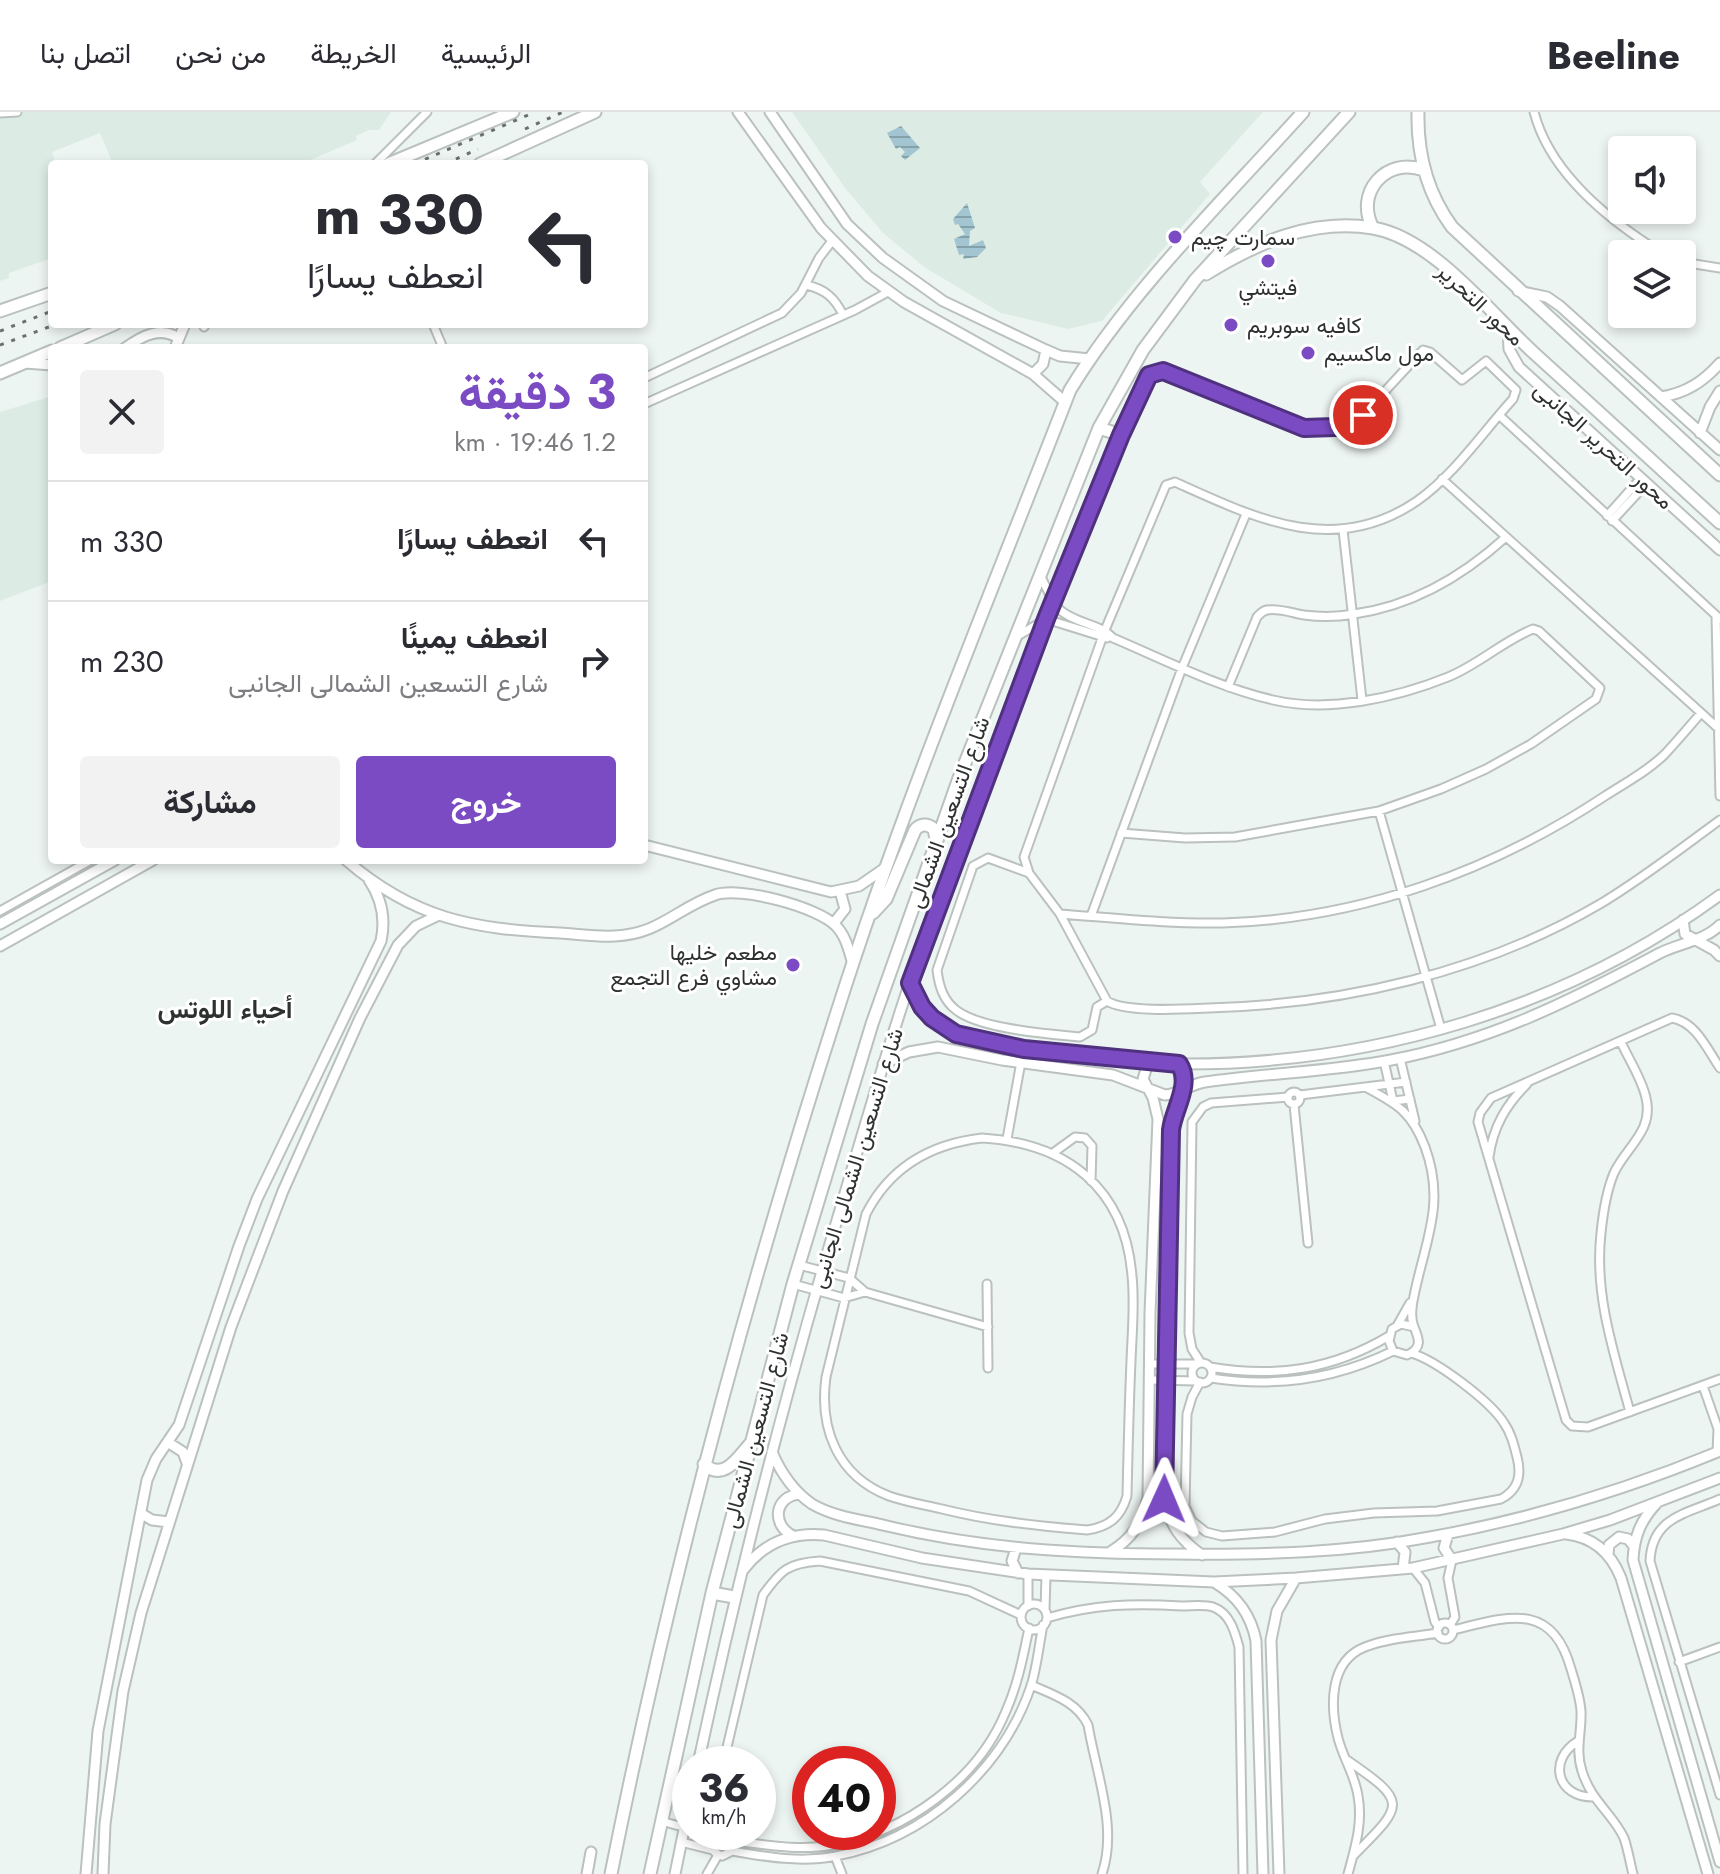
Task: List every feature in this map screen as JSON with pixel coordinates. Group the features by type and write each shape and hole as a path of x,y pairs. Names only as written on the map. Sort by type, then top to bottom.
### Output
{"main road":[{"path":"398,160 513,112"},
{"path":"489,160 595,112"},
{"name":"شارع التسعين الشمالى","path":"611,1874 659,1645 704,1464 790,1166 853,965 924,766 1065,402 1090,359 1180,249 1303,112"},
{"name":"شارع التسعين الشمالى","path":"650,1874 712,1593 793,1284 872,1024 936,839 1040,575 1099,428 1157,328 1195,280 1349,112"},
{"name":"محور التحرير","path":"1418,112 1424,170 1435,200 1452,227 1720,475"},
{"path":"1373,228 1367,214 1367,200 1376,180 1395,168 1409,166 1424,170"},
{"name":"محور التحرير","path":"1195,280 1243,251 1275,238 1317,228 1373,228 1418,247 1454,276 1720,523"},
{"path":"0,311 48,294"},
{"path":"69,344 106,328"},
{"path":"0,373 48,353"},
{"path":"1099,428 1121,435"},
{"path":"871,914 886,899 917,827 931,826 936,832 936,839"},
{"path":"704,1464 709,1469 723,1471 752,1441"},
{"path":"712,1593 734,1597"}],"street":[{"path":"0,113 17,112"},
{"path":"379,160 427,112"},
{"path":"738,112 832,241 888,292 1033,374 1065,402"},
{"path":"770,112 847,224 883,258 943,301 1060,356 1090,359"},
{"path":"1534,112 1544,139 1567,174 1614,219 1643,240"},
{"path":"648,376 773,318 789,307 832,241"},
{"path":"1696,264 1720,268"},
{"path":"806,285 825,291 843,315"},
{"path":"1518,291 1547,297 1560,306 1720,450"},
{"path":"648,402 867,305 888,292"},
{"name":"محور التحرير الجانبى","path":"1508,329 1509,349 1519,367 1720,550"},
{"path":"133,344 157,332 168,332 177,343"},
{"path":"1033,374 1043,364 1046,350"},
{"path":"1121,435 1146,379 1153,372 1163,371 1289,424 1319,429 1335,427 1363,415 1418,353 1425,350 1462,380 1487,362 1516,390 1515,396 1442,479 1417,500 1392,515 1368,524 1343,530 1293,527 1246,514 1175,482 1168,483 1104,634 1024,857 1029,873 1060,914 1107,1001 1119,1006 1162,1008 1242,1007 1318,1000 1426,977 1555,928 1620,891 1720,820"},
{"path":"25,363 48,365"},
{"path":"1661,397 1701,382 1720,363"},
{"path":"1700,433 1720,391"},
{"path":"1499,415 1718,617 1720,796"},
{"name":"شارع التسعين الشمالى الجانبى","path":"702,1746 739,1575 816,1290 883,1064 910,983 1046,619 1121,435"},
{"path":"1442,479 1719,729"},
{"path":"1609,518 1644,480"},
{"path":"1091,916 1182,668 1246,514"},
{"path":"1343,530 1362,700"},
{"path":"1228,687 1262,611 1352,615 1387,607 1445,583 1485,557 1506,537"},
{"path":"1040,575 1054,601 1066,614 1182,668 1228,687 1275,701 1320,704 1362,700 1417,688 1450,677 1533,629 1539,631 1598,685 1600,691 1596,699 1557,726 1486,769 1379,811 1235,837 1185,838 1121,833"},
{"path":"1016,637 1046,619 1104,634"},
{"path":"1060,914 1156,923 1248,921 1345,908 1402,893 1488,862 1567,821 1652,765 1701,713"},
{"path":"1379,811 1441,1029"},
{"path":"648,846 816,889 840,891 868,881 890,862"},
{"path":"1029,873 988,858 973,866 937,970 945,999 969,1017 1024,1031 1080,1037 1092,1030 1097,1007 1107,1001"},
{"path":"0,911 84,864"},
{"path":"0,924 108,864"},
{"path":"0,946 146,864"},
{"path":"351,864 369,880 406,902 486,928 613,937 651,929 712,896 736,891 753,893 819,914 834,923 844,937 853,965"},
{"path":"86,1874 98,1731 151,1469 169,1443 182,1416 257,1199 381,941 381,902 369,880"},
{"path":"834,923 845,909 840,891"},
{"path":"910,983 922,1007 956,1034 1024,1049 1179,1064 1299,1057 1394,1042 1506,1009 1572,982 1719,897"},
{"path":"103,1874 105,1824 123,1691 141,1613 231,1327 333,1075 398,945 416,926 439,915"},
{"path":"1683,920 1685,934 1720,956"},
{"path":"883,1064 923,1048 953,1049 1113,1075 1165,1095 1204,1082 1299,1074 1384,1061 1501,1029 1535,1016 1579,997 1664,951 1705,936 1720,925"},
{"path":"1719,1381 1580,1428 1572,1426 1562,1413 1480,1132 1480,1113 1491,1098 1664,1021 1680,1019 1693,1028 1720,1068"},
{"path":"953,1049 956,1034"},
{"path":"1621,1042 1646,1096 1648,1117 1645,1128 1614,1173 1601,1233 1599,1271 1607,1329 1630,1412"},
{"path":"1150,1364 1199,1363 1265,1373 1302,1370 1347,1357 1389,1336 1413,1298 1431,1230 1435,1198 1432,1167 1415,1123 1400,1058"},
{"path":"1384,1061 1393,1101"},
{"path":"1007,1139 1021,1062"},
{"path":"1107,1554 1123,1545 1135,1531 1144,1515 1148,1498 1150,1313 1158,1119 1143,1079 1148,1063"},
{"path":"1179,1064 1184,1074 1182,1091 1174,1110 1171,1130 1164,1499 1176,1532 1202,1555"},
{"path":"1489,1163 1498,1123 1512,1100 1531,1080"},
{"path":"1199,1363 1189,1333 1192,1122 1196,1114 1211,1103 1406,1082"},
{"path":"1367,1088 1393,1101 1415,1123"},
{"path":"1294,1105 1300,1101 1300,1095"},
{"path":"1288,1097 1294,1105"},
{"path":"1393,1101 1410,1099"},
{"path":"1294,1105 1308,1243"},
{"path":"1053,1153 1075,1137 1085,1138 1093,1151 1091,1181"},
{"path":"1007,1139 1053,1153 1091,1181 1109,1203 1126,1240 1133,1279 1127,1496 1124,1507 1109,1524 1087,1530 1018,1524 889,1496 870,1487 840,1458 830,1439 823,1398 849,1278 866,1214 876,1194 892,1176 923,1154 957,1141 1007,1139"},
{"path":"799,1265 849,1278 865,1292 988,1327"},
{"path":"793,1284 844,1298 865,1292"},
{"path":"987,1284 988,1368"},
{"path":"1413,1298 1414,1327 1434,1362"},
{"path":"1132,1313 1150,1313"},
{"path":"1397,1326 1406,1324 1414,1327"},
{"path":"1132,1335 1150,1335"},
{"path":"1389,1336 1393,1351"},
{"path":"1151,1380 1198,1382 1211,1378 1257,1383 1311,1380 1354,1368 1393,1351 1402,1355 1411,1353 1418,1347 1420,1339"},
{"path":"1198,1382 1187,1414 1185,1506 1198,1528 1214,1535 1275,1532 1325,1519 1374,1513 1437,1511 1501,1499 1515,1489 1520,1473 1513,1442 1503,1421 1434,1362 1411,1353"},
{"path":"1198,1382 1192,1372 1199,1363"},
{"path":"1210,1367 1211,1378"},
{"path":"772,1452 779,1468 800,1494 828,1512 926,1535 1016,1548 1068,1560 1107,1554 1248,1555 1397,1542 1448,1534 1599,1497 1719,1452 1718,1429 1703,1386"},
{"path":"1709,1400 1720,1395"},
{"path":"169,1443 179,1448 187,1463"},
{"path":"739,1575 753,1557 772,1544 793,1536 824,1535 922,1558 1023,1574 1214,1582 1408,1568 1563,1534 1720,1478"},
{"path":"793,1536 782,1528 778,1515 782,1502 793,1494 800,1494"},
{"path":"1720,1499 1664,1525 1651,1545 1650,1561 1720,1795"},
{"path":"1657,1503 1642,1522 1634,1546 1636,1574 1720,1862"},
{"path":"142,1514 157,1522 169,1522"},
{"path":"1397,1542 1405,1552 1408,1568 1425,1583 1441,1638 1447,1639 1452,1636 1455,1617 1448,1578 1452,1560 1444,1548 1448,1534"},
{"path":"1563,1534 1587,1539 1608,1554 1621,1578 1708,1874"},
{"path":"1608,1554 1609,1545 1615,1538 1624,1537 1634,1546"},
{"path":"1016,1548 1012,1561 1023,1574 1028,1606 1021,1615"},
{"path":"1063,1576 1068,1560"},
{"path":"727,1746 763,1595 780,1572 798,1562 820,1561 969,1591 1021,1615"},
{"path":"708,1850 726,1855 732,1851 800,1859 835,1856 868,1847 916,1826 957,1797 992,1759 1016,1720 1031,1685 1045,1618 1046,1575"},
{"path":"1279,1874 1272,1629 1285,1593 1296,1578"},
{"path":"1214,1582 1239,1602 1254,1630 1263,1874"},
{"path":"1028,1606 1039,1605 1045,1618"},
{"path":"1021,1615 1023,1623 1036,1629 1045,1618 1101,1605 1213,1607 1225,1615 1234,1628 1239,1647 1243,1874"},
{"path":"1348,1874 1359,1836 1360,1814 1358,1793 1338,1736 1333,1692 1343,1664 1366,1646 1438,1630 1444,1624 1451,1627 1524,1617 1549,1628 1564,1646 1580,1703 1578,1741 1583,1776 1624,1839 1633,1874"},
{"path":"776,1846 832,1845 877,1833 914,1814 946,1790 969,1769 992,1740 1017,1683 1029,1628"},
{"path":"1254,1630 1272,1629"},
{"path":"1679,1662 1720,1647"},
{"path":"1031,1685 1073,1705 1083,1713 1088,1725 1108,1816 1109,1845 1102,1874"},
{"path":"1578,1741 1563,1753 1559,1763 1562,1781 1575,1794 1594,1797"},
{"path":"1346,1760 1384,1786 1392,1801 1390,1818 1353,1857"},
{"path":"660,1821 672,1824"},
{"path":"675,1874 680,1850"},
{"path":"587,1874 591,1852"},
{"path":"707,1874 715,1852"},
{"path":"835,1856 842,1874"}],"shaded area":[{"path":"0,112 391,112 379,130 369,130 356,136 357,140 310,160 111,160 100,133 52,152 55,160 48,160 48,259 9,273 9,278 0,281"},
{"path":"792,112 1263,112 1200,182 1210,194 1102,321 1068,329 1001,313 924,267 883,233 845,188"},
{"path":"48,397 48,583 0,601 0,412"}],"water":[{"path":"901,126 920,148 905,160 901,156 905,152 900,147 896,149 887,133"},
{"path":"967,203 975,228 970,231 969,246 983,240 986,248 977,257 963,259 964,254 959,255 954,239 965,234 953,219"}],"railway":[{"path":"423,160 535,112"},
{"path":"525,129 563,112"},
{"path":"454,160 478,149"},
{"path":"0,331 48,313"},
{"path":"0,345 48,327"}],"place":[{"name":"سمارت چيم","path":"1175,237"},
{"name":"فيتشي","path":"1268,261"},
{"name":"كافيه سوبريم","path":"1231,325"},
{"name":"مول ماكسيم","path":"1308,353"},
{"name":"مطعم خليها مشاوي فرع التجمع","path":"793,965"}],"district":[{"name":"أحياء اللوتس","path":"225,1009"}],"route":[{"path":"1164,1499 1171,1130 1174,1110 1185,1086 1182,1069 1179,1064 1024,1049 956,1034 943,1027 922,1007 910,983 1046,619 1121,435 1149,375 1163,371 1304,428 1335,427 1363,415"}]}
